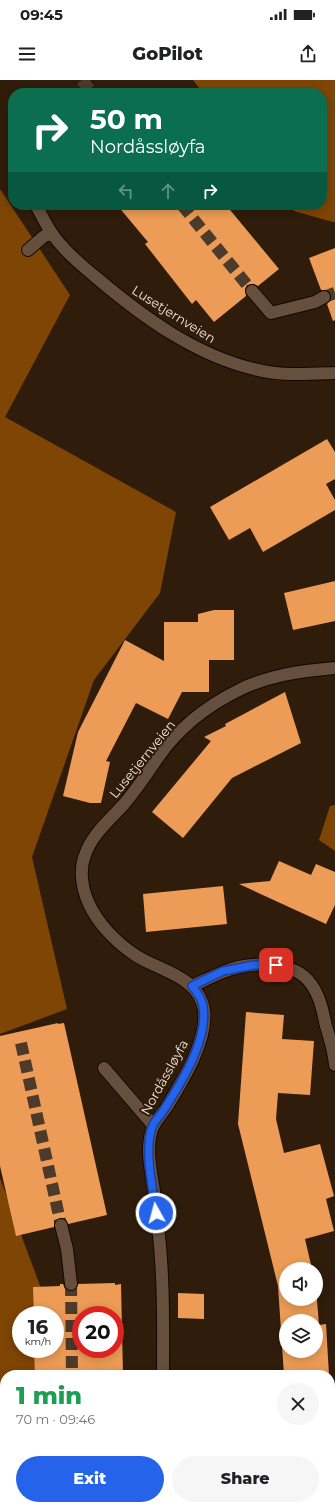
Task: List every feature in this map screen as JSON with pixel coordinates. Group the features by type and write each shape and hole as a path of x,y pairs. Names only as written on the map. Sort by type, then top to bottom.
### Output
{"lane":[{"name":"Lusetjernveien","path":"39,210 51,232 81,265 155,322 209,354 254,369 281,374 335,372"},
{"path":"28,250 51,232"},
{"path":"252,291 271,313 315,302 324,297"},
{"name":"Lusetjernveien","path":"82,865 90,843 136,790 160,754 175,737 197,717 236,692 261,680 284,674 335,668"},
{"name":"Nordåssløyfa","path":"82,865 83,884 89,905 98,920 124,947 137,956 177,976 192,986 201,1000 204,1011 202,1037 178,1087 166,1108 153,1125 150,1138 150,1153 163,1285 162,1370"},
{"path":"192,986 223,971 254,965 276,965 290,968 301,973 310,982 323,1011 335,1065"},
{"path":"104,1068 153,1125"},
{"path":"62,1226 67,1249 71,1284"}],"shaded area":[{"path":"193,80 335,80 335,222 293,210 327,210 327,88 199,88"},
{"path":"0,189 8,201 8,210 14,210 70,295 5,417 176,512 160,593 94,680 32,857 67,1009 0,1034"},
{"path":"335,805 335,851 319,840 330,806"},
{"path":"0,1178 42,1291 43,1306 12,1306 12,1358 43,1358 44,1370 0,1370"}],"building":[{"path":"121,210 230,210 279,269 258,286 254,284 247,285 245,289 246,296 214,322 196,300 192,304 145,244 148,242"},
{"path":"335,248 335,320 333,321 327,304 331,300 331,294 328,290 321,290 309,258"},
{"path":"327,439 335,452 335,479 326,484 335,500 335,510 263,552 250,528 229,540 210,507"},
{"path":"335,581 335,621 293,630 284,593"},
{"path":"214,610 234,610 234,660 209,660 209,692 182,692 168,719 136,703 106,761 110,762 101,803 90,803 63,796 78,732 125,640 164,661 164,622 198,622 198,614"},
{"path":"285,692 301,743 232,778 183,838 152,812 211,741 204,737"},
{"path":"279,861 311,875 316,864 335,872 335,905 326,924 239,884 270,881"},
{"path":"223,886 227,924 146,932 143,894"},
{"path":"246,1012 284,1015 282,1039 314,1041 310,1095 278,1093 276,1119 284,1153 320,1144 334,1196 326,1199 334,1231 305,1239 310,1262 279,1262 279,1301 278,1286 238,1124"},
{"path":"64,1023 107,1215 68,1224 66,1220 60,1218 54,1223 54,1227 16,1236 0,1166 0,1036"},
{"path":"60,1284 63,1284 65,1289 71,1291 76,1290 78,1284 121,1284 121,1306 72,1306 72,1358 123,1358 123,1370 35,1370 34,1358 64,1358 64,1306 34,1306 33,1287 60,1286"},
{"path":"178,1293 204,1294 204,1319 178,1318"},
{"path":"279,1306 317,1306 318,1314 280,1314"},
{"path":"323,1324 326,1324 329,1370 284,1370 283,1358 323,1358"}],"tunnel":[{"path":"82,80 88,88"},
{"path":"186,210 252,291"},
{"path":"324,297 335,293"},
{"path":"21,1043 61,1225"},
{"path":"71,1284 72,1370"}],"route":[{"path":"156,1213 150,1153 150,1138 153,1125 166,1108 178,1087 198,1047 202,1037 204,1025 204,1011 201,1000 192,986 223,971 254,965 276,965"}]}
